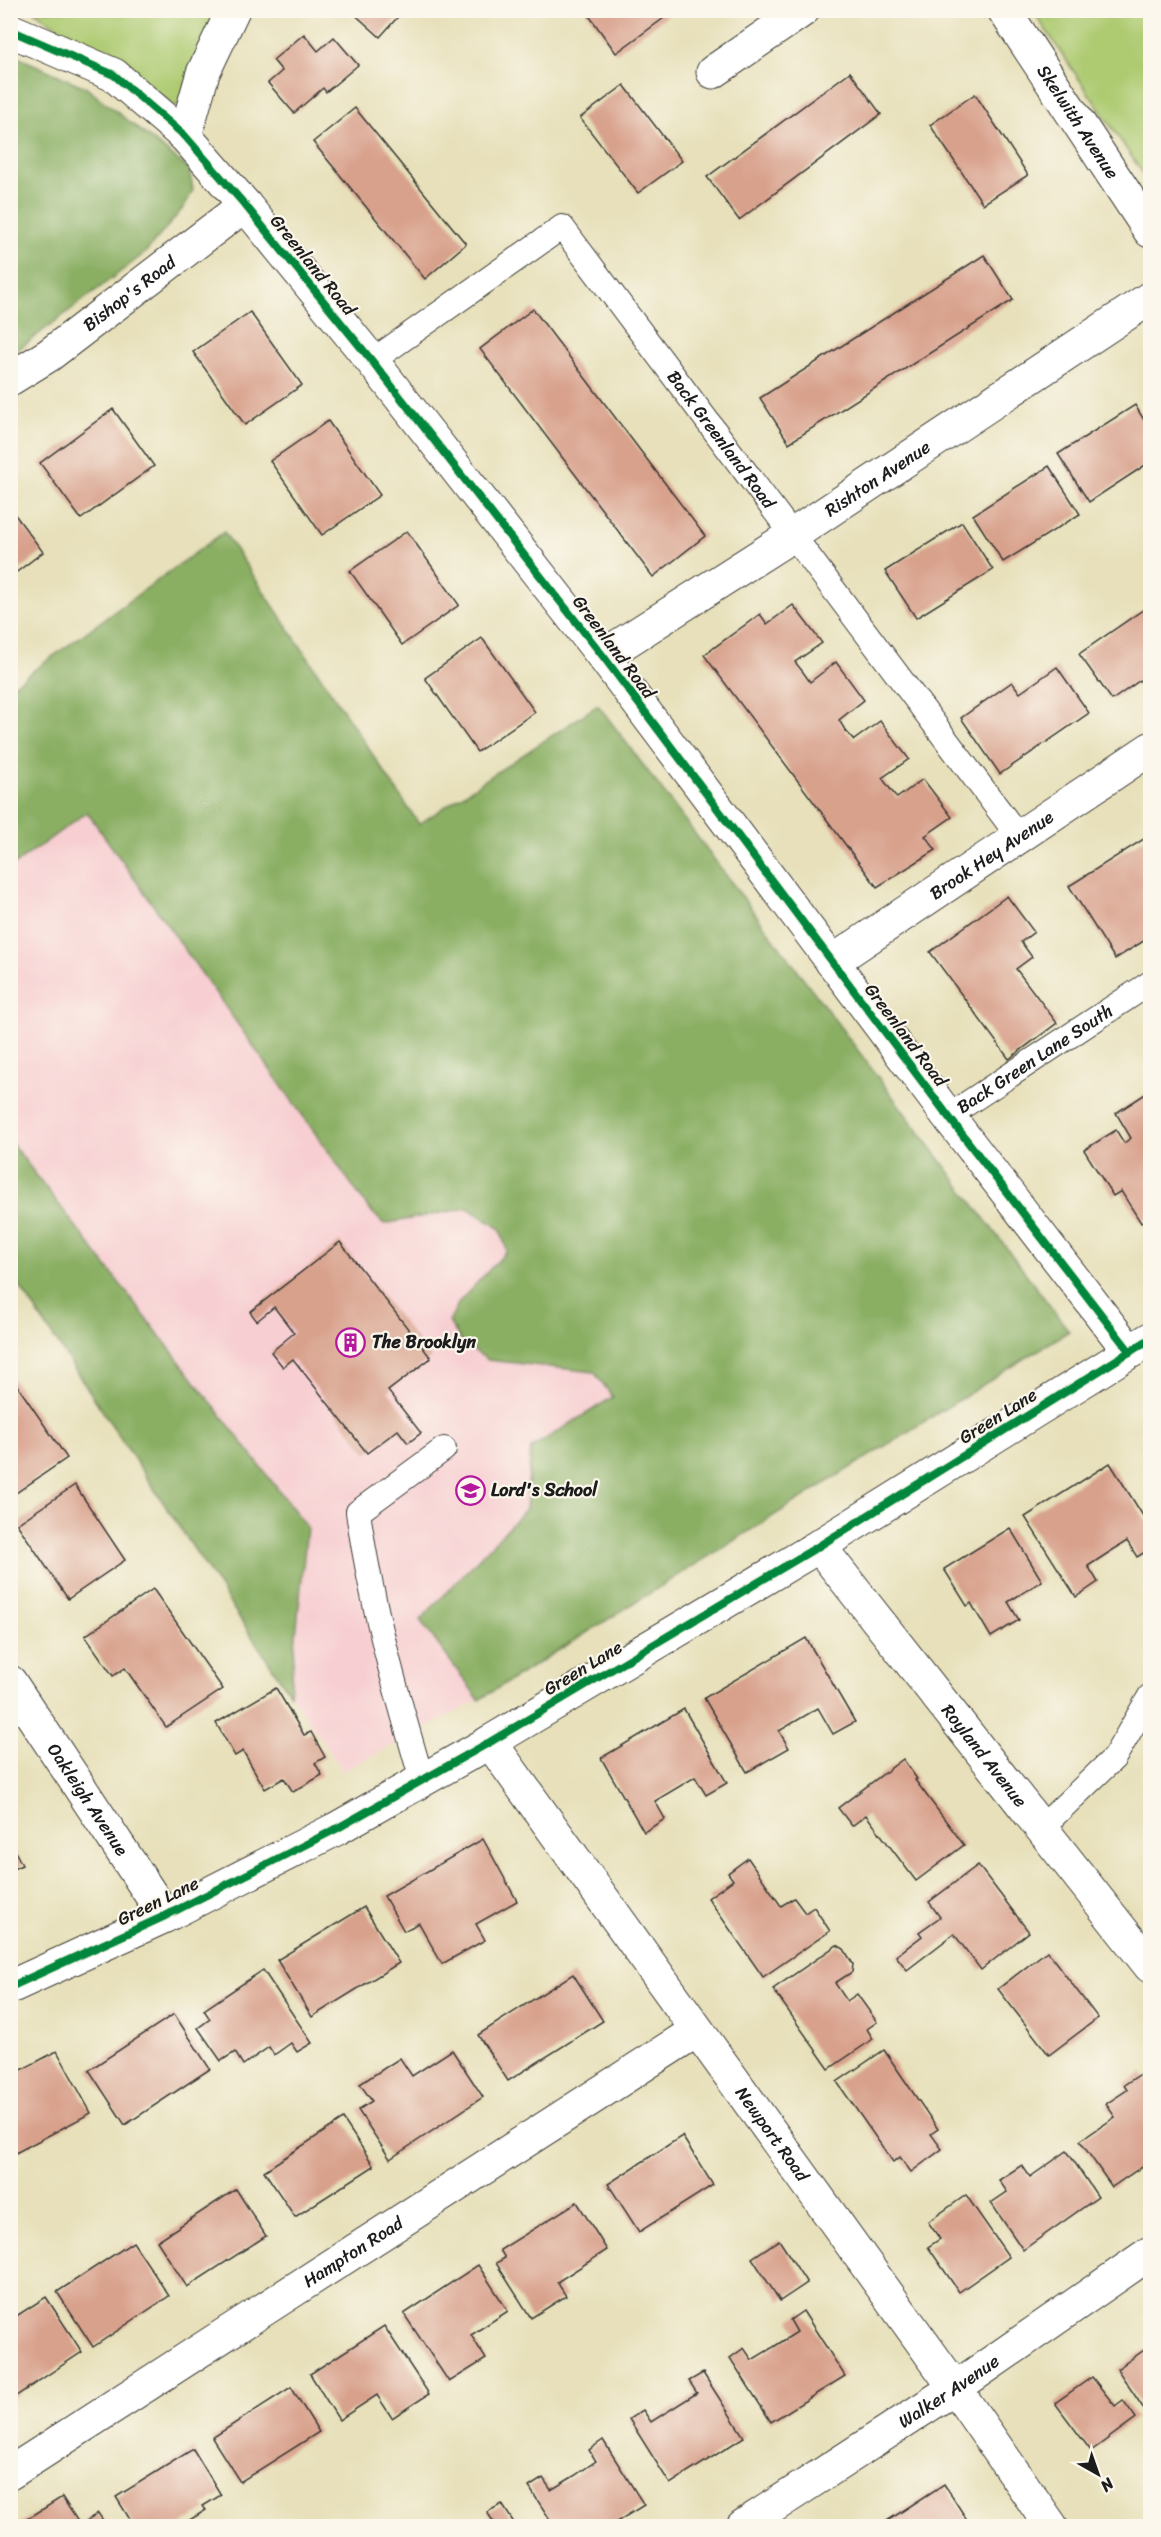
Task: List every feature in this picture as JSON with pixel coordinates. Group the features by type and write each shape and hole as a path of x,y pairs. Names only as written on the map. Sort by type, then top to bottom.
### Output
{"street":[{"path":"185,136 203,73 233,10"},
{"path":"713,72 802,10"},
{"name":"Skelwith Avenue","path":"1004,10 1150,231"},
{"name":"Greenland Road","path":"10,30 114,75 185,136 245,205 372,361 603,656 948,1116 1140,1345"},
{"name":"Bishop's Road","path":"10,379 49,355 245,205"},
{"name":"Rishton Avenue","path":"603,656 791,536 1150,298"},
{"name":"Brook Hey Avenue","path":"832,962 1150,750"},
{"name":"Green Lane","path":"10,1988 165,1916 336,1829 490,1742 819,1546 1140,1345"},
{"name":"Royland Avenue","path":"819,1546 1150,1966"},
{"name":"Oakleigh Avenue","path":"10,1682 165,1916"},
{"name":"Newport Road","path":"490,1742 955,2388 1051,2526"},
{"name":"Hampton Road","path":"10,2473 696,2031"},
{"name":"Walker Avenue","path":"743,2526 955,2388 1150,2253"}],"lane":[{"name":"Back Greenland Road","path":"372,361 562,228 1019,837"},
{"name":"Back Green Lane South","path":"948,1116 1150,983"},
{"path":"422,1780 391,1677 364,1553 358,1512 444,1449"},
{"path":"1041,1828 1114,1758 1150,1696"}],"shaded area":[{"path":"87,812 369,1209 384,1224 468,1208 500,1229 507,1251 459,1302 488,1360 594,1372 613,1398 532,1448 526,1509 420,1619 479,1700 343,1771 290,1694 307,1527 11,1141 11,867"}],"green space":[{"path":"34,11 216,11 177,107"},
{"path":"1033,11 1150,11 1150,184"},
{"path":"11,54 85,87 189,169 193,190 184,207 145,253 11,355"},
{"path":"224,532 419,824 598,705 1069,1331 479,1700 420,1620 526,1509 531,1448 613,1397 594,1372 488,1360 462,1342 449,1322 459,1302 507,1251 500,1229 468,1208 384,1224 369,1209 87,812 11,867 11,687"},
{"path":"10,1141 307,1527 290,1694 11,1273"}],"building":[{"path":"350,10 404,10 380,37"},
{"path":"585,10 675,10 616,53"},
{"path":"304,34 318,51 334,37 358,65 326,92 323,88 294,113 268,83 282,71 273,60"},
{"path":"850,72 881,114 739,220 707,177"},
{"path":"624,85 682,161 638,193 580,118"},
{"path":"975,94 1028,175 983,204 930,125"},
{"path":"355,108 466,244 425,279 313,142"},
{"path":"984,255 1013,300 789,443 760,398"},
{"path":"533,309 705,536 653,577 480,349"},
{"path":"250,312 302,385 245,425 193,352"},
{"path":"1135,405 1150,430 1150,462 1089,502 1058,454"},
{"path":"113,409 154,466 81,519 40,463"},
{"path":"328,421 380,495 322,535 270,461"},
{"path":"1049,466 1080,514 1003,562 973,515"},
{"path":"10,508 43,552 10,577"},
{"path":"962,522 993,570 916,618 885,571"},
{"path":"407,531 459,605 402,645 350,571"},
{"path":"793,605 822,643 795,662 810,682 836,662 864,700 839,720 845,730 854,740 880,721 909,759 882,778 897,798 923,779 952,817 925,836 936,850 877,887 704,655 760,614 767,624"},
{"path":"1150,605 1150,673 1112,700 1079,654"},
{"path":"482,638 535,712 477,752 425,678"},
{"path":"1057,667 1089,713 1000,774 961,718 1012,682 1020,693"},
{"path":"1150,835 1150,937 1115,959 1069,886"},
{"path":"1007,896 1034,932 1021,942 1032,957 1016,969 1057,1023 1009,1059 930,952"},
{"path":"1150,1091 1150,1216 1141,1223 1121,1191 1113,1196 1084,1150 1116,1130 1124,1143 1131,1138 1116,1113"},
{"name":"The Brooklyn","path":"340,1242 431,1358 388,1391 421,1433 408,1443 398,1430 367,1453 293,1359 283,1367 271,1352 294,1333 274,1307 257,1321 250,1312"},
{"path":"10,1375 67,1458 10,1497"},
{"path":"1110,1463 1150,1527 1150,1549 1137,1557 1127,1541 1108,1553 1088,1566 1098,1582 1076,1597 1025,1517"},
{"path":"75,1485 125,1560 68,1599 17,1524"},
{"path":"1010,1528 1042,1581 1008,1602 1019,1620 991,1637 971,1603 967,1606 944,1569"},
{"path":"153,1589 223,1689 166,1727 125,1668 113,1676 85,1636"},
{"path":"806,1638 855,1722 833,1734 818,1708 779,1731 789,1748 747,1772 704,1698"},
{"path":"276,1688 304,1735 311,1732 325,1757 315,1763 322,1775 293,1792 284,1778 265,1789 243,1751 235,1756 216,1723"},
{"path":"684,1709 727,1783 706,1795 695,1777 655,1801 665,1819 644,1832 601,1758"},
{"path":"903,1759 917,1779 915,1780 964,1845 916,1881 866,1815 852,1826 838,1808"},
{"path":"483,1839 517,1901 476,1924 485,1940 442,1964 419,1923 404,1931 384,1896"},
{"path":"10,1841 22,1865 10,1870"},
{"path":"748,1858 781,1906 794,1898 805,1913 814,1907 830,1931 763,1977 708,1898 733,1880 728,1873"},
{"path":"978,1865 1029,1932 981,1970 954,1934 907,1970 896,1956 922,1936 919,1932 940,1917 929,1902"},
{"path":"364,1907 399,1963 312,2017 277,1960"},
{"path":"837,1945 844,1949 853,1964 852,1972 835,1983 847,2001 857,1994 877,2022 867,2029 873,2039 829,2069 773,1989"},
{"path":"1047,1951 1098,2018 1049,2055 998,1989"},
{"path":"263,1970 312,2043 297,2052 291,2043 274,2055 269,2047 243,2065 235,2052 221,2061 198,2028 210,2019 204,2010"},
{"path":"573,1974 603,2021 508,2081 478,2035"},
{"path":"174,2014 210,2069 125,2125 89,2070"},
{"path":"452,2050 483,2097 390,2159 358,2110 372,2101 360,2084 400,2058 412,2076"},
{"path":"884,2050 938,2129 931,2134 942,2149 911,2172 900,2157 893,2162 837,2082"},
{"path":"57,2051 91,2113 10,2156 10,2076"},
{"path":"1142,2073 1150,2084 1150,2161 1112,2187 1080,2141 1115,2117 1106,2104 1127,2090 1124,2085"},
{"path":"343,2119 374,2166 295,2217 264,2171"},
{"path":"682,2136 713,2185 639,2232 608,2184"},
{"path":"1067,2151 1098,2197 1023,2250 991,2203 1007,2192 999,2180 1022,2165 1030,2177"},
{"path":"236,2189 266,2236 187,2287 157,2241"},
{"path":"966,2195 1009,2257 959,2292 928,2247 940,2239 928,2222"},
{"path":"577,2202 607,2250 557,2282 566,2296 531,2318 496,2263 505,2258 500,2250"},
{"path":"779,2240 807,2283 780,2301 752,2258"},
{"path":"133,2242 169,2296 93,2347 57,2292"},
{"path":"478,2265 508,2311 471,2335 486,2359 449,2382 404,2314"},
{"path":"46,2297 82,2352 10,2400 10,2320"},
{"path":"803,2311 845,2376 771,2422 730,2358 744,2348 752,2360 797,2332 790,2320"},
{"path":"384,2326 429,2394 392,2418 377,2395 339,2420 310,2374"},
{"path":"1150,2346 1150,2418 1117,2369"},
{"path":"703,2373 744,2437 670,2484 629,2419 643,2410 651,2422 697,2393 689,2381"},
{"path":"1092,2377 1115,2406 1123,2400 1136,2418 1091,2451 1055,2403"},
{"path":"291,2387 319,2432 240,2482 212,2438"},
{"path":"603,2440 644,2505 610,2526 554,2526 529,2487 543,2478 551,2490 574,2476 596,2461 589,2450"},
{"path":"193,2449 221,2495 203,2506 206,2510 180,2526 134,2526 116,2497"},
{"path":"944,2484 971,2526 879,2526 898,2514"},
{"path":"62,2497 80,2525 98,2513 107,2526 16,2526"},
{"path":"502,2504 516,2526 492,2526 495,2524 487,2512"}],"cycle path":[{"path":"10,30 114,75 185,136 245,205 372,361 603,656 948,1116 1130,1352"},
{"path":"10,1987 165,1916 336,1829 490,1742 819,1546 1150,1339"}],"place":[{"name":"The Brooklyn","path":"351,1342"},
{"name":"Lord's School","path":"470,1490"}]}
